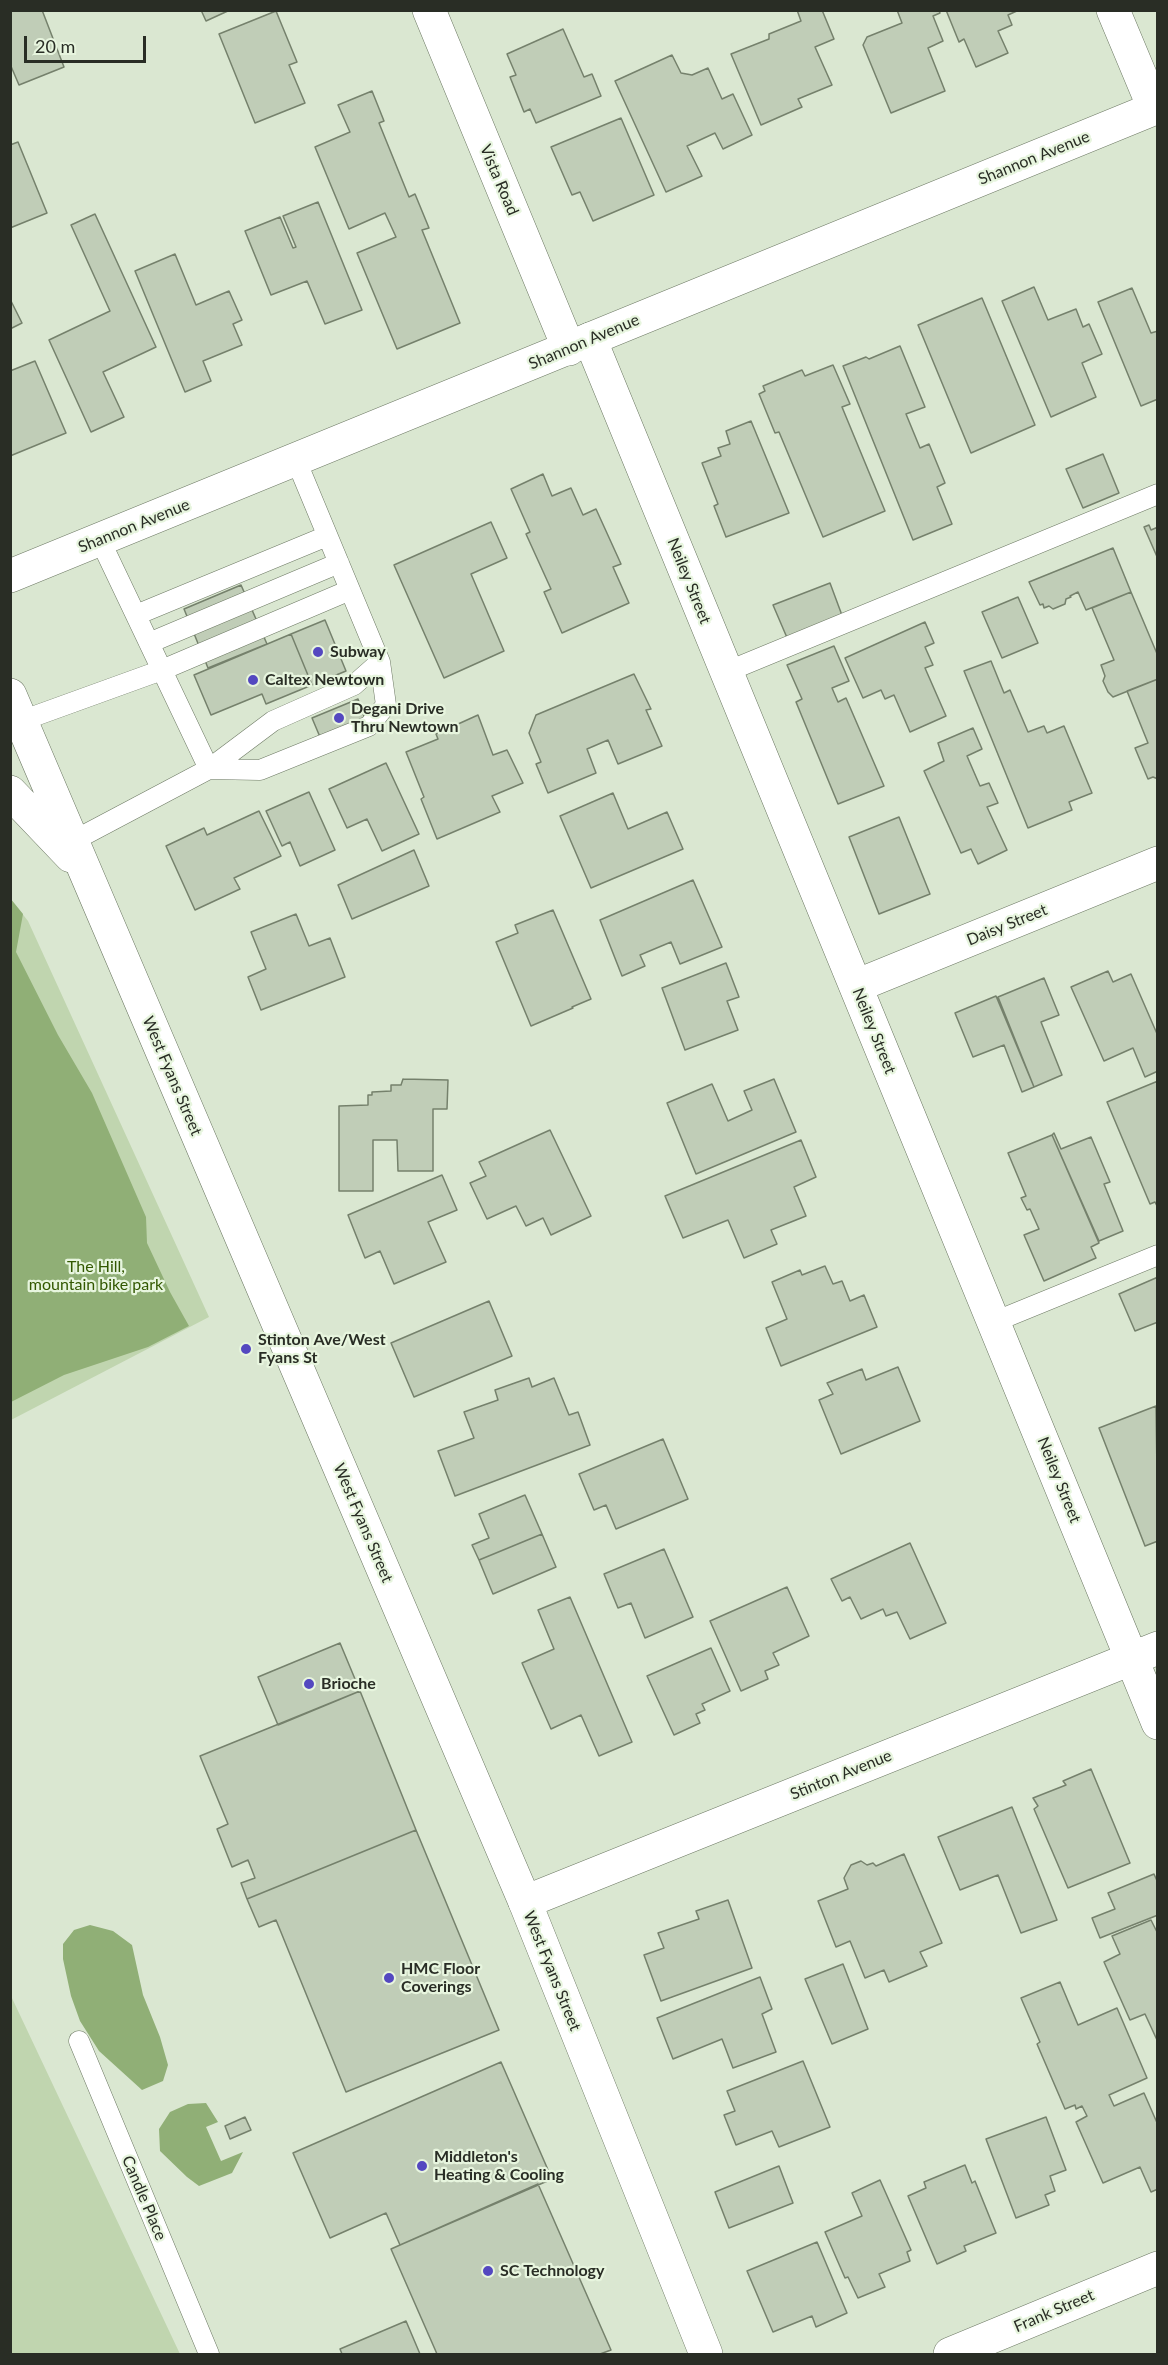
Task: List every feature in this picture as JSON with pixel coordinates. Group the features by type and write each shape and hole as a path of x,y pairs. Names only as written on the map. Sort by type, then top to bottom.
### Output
{"street":[{"name":"Vista Road","path":"429,10 580,344"},
{"path":"1113,10 1156,108"},
{"name":"Shannon Avenue","path":"10,576 1156,108"},
{"name":"Neiley Street","path":"580,344 726,672 994,1322 1145,1653 1158,1723"},
{"name":"West Fyans Street","path":"16,708 525,1902 706,2355"},
{"path":"10,792 79,856"},
{"name":"Daisy Street","path":"856,986 1158,863"},
{"name":"Stinton Avenue","path":"525,1902 1145,1653"},
{"name":"Frank Street","path":"950,2355 1158,2268"}],"lane":[{"path":"209,769 260,770 369,726 386,705 380,662 296,460"},
{"path":"726,672 1158,494"},
{"path":"136,615 327,536"},
{"path":"100,540 209,769"},
{"path":"149,643 339,563"},
{"path":"16,708 162,670 350,590"},
{"path":"79,856 209,769 273,721 354,685 380,662"},
{"path":"994,1322 1158,1255"},
{"name":"Candle Place","path":"79,2042 210,2355"}],"green space":[{"name":"The Hill, mountain bike park","path":"10,898 28,921 209,1317 11,1420"},
{"name":"The Hill, mountain bike park","path":"10,898 23,914 16,952 58,1035 92,1093 146,1217 147,1243 189,1326 148,1347 64,1375 11,1402"},
{"path":"90,1925 113,1931 132,1945 143,1995 160,2037 168,2065 163,2081 142,2090 99,2051 80,2021 71,1996 63,1959 63,1944 74,1930"},
{"path":"11,1996 180,2354 11,2354"},
{"path":"206,2103 218,2122 206,2127 221,2161 243,2152 232,2173 199,2186 160,2151 159,2129 170,2112 188,2104"}],"building":[{"path":"10,10 42,10 64,67 19,85 10,64"},
{"path":"201,10 230,10 206,21"},
{"path":"797,10 822,10 834,39 815,47 832,85 798,99 802,107 761,125 731,54 769,39 769,34 801,21"},
{"path":"897,10 939,10 940,13 933,16 943,41 928,48 945,91 891,113 863,45 867,37 902,23"},
{"path":"946,10 1019,10 1008,15 1012,25 998,31 1008,53 976,67 964,39 959,42"},
{"path":"276,11 297,62 289,65 305,103 255,123 219,34"},
{"path":"563,29 584,77 592,74 601,96 536,123 530,109 524,112 510,77 516,75 507,54"},
{"path":"672,55 681,73 692,75 708,68 722,99 733,94 752,135 723,149 715,133 687,146 702,176 666,192 615,81"},
{"path":"372,91 384,121 379,123 409,197 415,194 429,228 422,230 460,323 397,349 357,253 396,237 385,213 349,229 315,147 350,132 338,105"},
{"path":"621,118 654,195 593,221 580,192 572,195 551,147"},
{"path":"18,142 47,213 10,228 10,145"},
{"path":"318,202 362,310 325,324 307,281 271,295 245,231 280,217 293,248 296,247 283,216"},
{"path":"95,214 156,347 103,372 124,417 91,432 49,340 110,311 71,225"},
{"path":"175,254 196,305 229,291 242,320 233,324 242,345 203,361 211,381 185,392 135,271"},
{"path":"1034,287 1048,320 1076,309 1083,327 1089,324 1102,354 1082,363 1096,397 1051,417 1002,301"},
{"path":"1132,288 1151,333 1158,331 1158,399 1141,406 1098,302"},
{"path":"982,298 1035,425 971,453 918,325"},
{"path":"10,299 22,323 10,329"},
{"path":"900,346 925,407 906,414 920,448 929,444 945,483 937,487 952,524 913,540 843,366 866,357 869,359"},
{"path":"35,361 66,433 10,456 10,371"},
{"path":"833,365 850,404 842,407 885,511 823,537 779,432 775,433 759,394 765,391 763,386 802,370 805,376"},
{"path":"751,421 789,513 726,537 714,506 718,504 702,463 721,456 718,448 730,444 726,431"},
{"path":"1103,454 1119,493 1083,508 1066,469"},
{"path":"543,474 552,496 571,488 583,515 596,509 621,564 613,567 629,603 562,633 544,592 551,589 526,534 530,532 511,489"},
{"path":"491,522 507,558 471,574 504,651 444,678 394,565"},
{"path":"1149,525 1151,530 1158,527 1158,559 1144,527"},
{"path":"1113,548 1131,592 1086,610 1078,592 1066,599 1065,604 1053,609 1049,606 1044,608 1043,604 1040,605 1029,582"},
{"path":"830,583 843,618 788,640 773,605"},
{"path":"241,585 267,644 208,668 184,609"},
{"path":"1131,592 1158,656 1158,679 1113,697 1103,681 1105,676 1101,665 1114,660 1092,608"},
{"path":"1018,597 1038,643 1002,658 982,612"},
{"name":"Subway","path":"325,620 346,671 312,685 291,634"},
{"path":"925,622 934,643 925,647 933,665 925,668 946,716 910,732 894,695 885,699 881,690 863,698 845,658"},
{"name":"Caltex Newtown","path":"291,634 312,685 266,704 262,694 211,715 194,675"},
{"path":"834,646 849,681 832,688 838,702 846,698 884,786 838,804 796,702 802,699 787,665"},
{"path":"991,661 1004,693 1010,690 1028,732 1044,726 1047,733 1064,726 1092,793 1069,802 1072,810 1028,828 964,671"},
{"path":"634,674 651,709 646,710 662,746 618,764 608,740 587,749 596,773 548,793 536,764 541,762 529,733 536,715"},
{"path":"1158,679 1158,779 1153,777 1148,779 1135,748 1148,743 1127,691"},
{"name":"Degani Drive Thru Newtown","path":"358,699 365,719 320,737 312,718"},
{"path":"478,715 493,755 507,750 523,783 492,796 500,812 437,839 421,799 424,797 406,752 438,739 436,734"},
{"path":"973,728 982,749 967,756 980,786 989,783 998,803 987,807 1007,850 978,864 971,849 961,853 924,771 944,761 938,743"},
{"path":"386,763 419,834 382,851 367,819 347,828 329,789"},
{"path":"309,792 335,850 300,866 290,842 282,846 266,811"},
{"path":"613,793 628,829 667,812 683,849 591,888 560,816"},
{"path":"259,811 281,856 234,878 240,889 195,910 166,846 204,828 207,835"},
{"path":"899,817 930,894 879,914 849,837"},
{"path":"414,850 429,886 352,919 338,885"},
{"path":"693,880 722,947 680,964 671,942 640,955 645,966 622,976 600,920"},
{"path":"553,910 591,999 531,1026 496,942 518,933 515,925"},
{"path":"296,914 309,946 330,938 345,977 261,1010 248,977 266,969 251,932"},
{"path":"726,963 739,997 727,1001 738,1030 685,1050 662,988"},
{"path":"1108,971 1113,982 1131,974 1158,1036 1158,1071 1145,1077 1133,1048 1104,1061 1071,987"},
{"path":"1044,978 1059,1015 1041,1022 1062,1075 1034,1087 998,997"},
{"path":"996,996 1034,1087 1022,1092 1004,1045 973,1057 955,1013"},
{"path":"403,1079 448,1080 447,1109 433,1109 433,1171 398,1171 397,1140 373,1140 373,1191 339,1191 339,1106 368,1105 368,1095 372,1095 372,1092 391,1091 391,1085 401,1085"},
{"path":"774,1079 796,1132 696,1174 667,1103 712,1084 728,1121 752,1110 744,1091"},
{"path":"1158,1081 1158,1208 1155,1202 1150,1204 1107,1102"},
{"path":"550,1130 591,1216 551,1235 543,1218 526,1226 516,1206 487,1219 470,1183 486,1176 479,1162"},
{"path":"1054,1133 1061,1149 1091,1137 1110,1182 1104,1184 1123,1231 1099,1241 1052,1135"},
{"path":"1052,1135 1099,1243 1091,1247 1096,1258 1044,1281 1024,1235 1039,1229 1030,1209 1027,1210 1021,1198 1026,1196 1008,1153"},
{"path":"801,1140 816,1177 794,1187 806,1216 771,1230 777,1244 744,1258 728,1220 683,1238 665,1196"},
{"path":"442,1175 457,1210 428,1222 446,1262 394,1284 380,1251 365,1258 348,1215"},
{"path":"825,1266 833,1284 842,1281 850,1301 864,1295 877,1327 781,1366 766,1328 787,1319 772,1282 800,1270 802,1275"},
{"path":"1158,1277 1158,1322 1135,1331 1119,1294"},
{"path":"489,1301 512,1356 414,1397 391,1343"},
{"path":"898,1367 920,1421 841,1454 819,1400 833,1394 827,1383 862,1369 866,1380"},
{"path":"529,1378 532,1387 554,1378 569,1415 578,1412 590,1445 455,1496 438,1451 474,1438 464,1412 498,1400 495,1390"},
{"path":"1156,1406 1158,1541 1145,1546 1099,1428"},
{"path":"663,1439 688,1499 616,1529 606,1505 594,1510 579,1474"},
{"path":"525,1495 542,1534 479,1560 472,1545 489,1538 479,1514"},
{"path":"542,1534 556,1567 493,1594 479,1560"},
{"path":"910,1543 946,1623 910,1639 897,1612 886,1616 883,1609 861,1619 850,1597 842,1601 831,1579"},
{"path":"664,1549 693,1617 645,1638 631,1603 618,1608 604,1574"},
{"path":"787,1587 809,1636 773,1653 779,1665 765,1671 768,1679 741,1691 710,1621"},
{"path":"570,1597 632,1742 599,1756 581,1715 551,1729 522,1663 554,1649 538,1610"},
{"name":"Brioche","path":"340,1643 360,1691 278,1725 258,1677"},
{"path":"711,1648 730,1691 702,1704 705,1710 696,1714 700,1723 674,1735 647,1676"},
{"path":"360,1691 416,1830 247,1899 241,1883 255,1878 248,1860 232,1867 217,1829 228,1824 200,1756"},
{"path":"1091,1769 1130,1863 1068,1888 1034,1809 1038,1806 1033,1798 1066,1785 1063,1781"},
{"path":"1012,1807 1057,1920 1021,1933 998,1875 960,1890 938,1837"},
{"name":"HMC Floor Coverings","path":"416,1830 499,2030 346,2092 276,1920 259,1927 247,1899"},
{"path":"904,1854 942,1943 920,1952 927,1966 889,1982 884,1970 865,1978 850,1941 836,1947 818,1901 848,1889 844,1878 851,1865 861,1861 867,1865 873,1863 876,1866"},
{"path":"1154,1874 1158,1883 1158,1915 1100,1938 1092,1918 1115,1909 1108,1893"},
{"path":"728,1900 752,1968 661,2001 644,1955 664,1948 658,1933 699,1919 696,1911"},
{"path":"1151,1920 1158,1934 1157,2040 1145,2014 1130,2020 1104,1962 1120,1954 1112,1936"},
{"path":"843,1964 868,2029 832,2044 805,1979"},
{"path":"760,1977 772,2009 762,2014 776,2052 733,2068 722,2039 673,2059 657,2018"},
{"path":"1060,1982 1078,2025 1117,2008 1147,2078 1109,2095 1114,2106 1144,2093 1158,2125 1158,2189 1151,2192 1140,2167 1103,2183 1076,2122 1087,2116 1082,2106 1076,2109 1075,2105 1065,2109 1037,2044 1040,2042 1021,1998"},
{"path":"803,2061 830,2127 779,2147 772,2131 736,2145 724,2115 735,2111 727,2091"},
{"name":"Middleton's Heating & Cooling","path":"501,2062 552,2179 400,2245 386,2213 330,2238 293,2153"},
{"path":"245,2117 251,2130 230,2139 225,2126"},
{"path":"1046,2117 1066,2170 1050,2176 1055,2191 1045,2195 1049,2205 1016,2218 986,2139"},
{"path":"965,2165 972,2183 975,2181 996,2233 964,2246 966,2251 937,2264 908,2196 926,2188 924,2182"},
{"path":"779,2166 793,2203 729,2228 715,2192"},
{"path":"880,2180 911,2250 907,2252 910,2261 879,2274 885,2287 858,2298 848,2277 845,2278 825,2232 862,2216 852,2193"},
{"name":"SC Technology","path":"538,2184 611,2350 600,2354 437,2354 391,2249"},
{"path":"817,2242 847,2313 816,2327 812,2316 773,2332 747,2271"},
{"path":"406,2321 420,2354 342,2354 340,2349"}],"place":[{"name":"Subway","path":"318,652"},
{"name":"Caltex Newtown","path":"253,680"},
{"name":"Degani Drive Thru Newtown","path":"339,718"},
{"name":"Stinton Ave/West Fyans St","path":"246,1349"},
{"name":"Brioche","path":"309,1684"},
{"name":"HMC Floor Coverings","path":"389,1978"},
{"name":"Middleton's Heating & Cooling","path":"422,2166"},
{"name":"SC Technology","path":"488,2271"}]}
